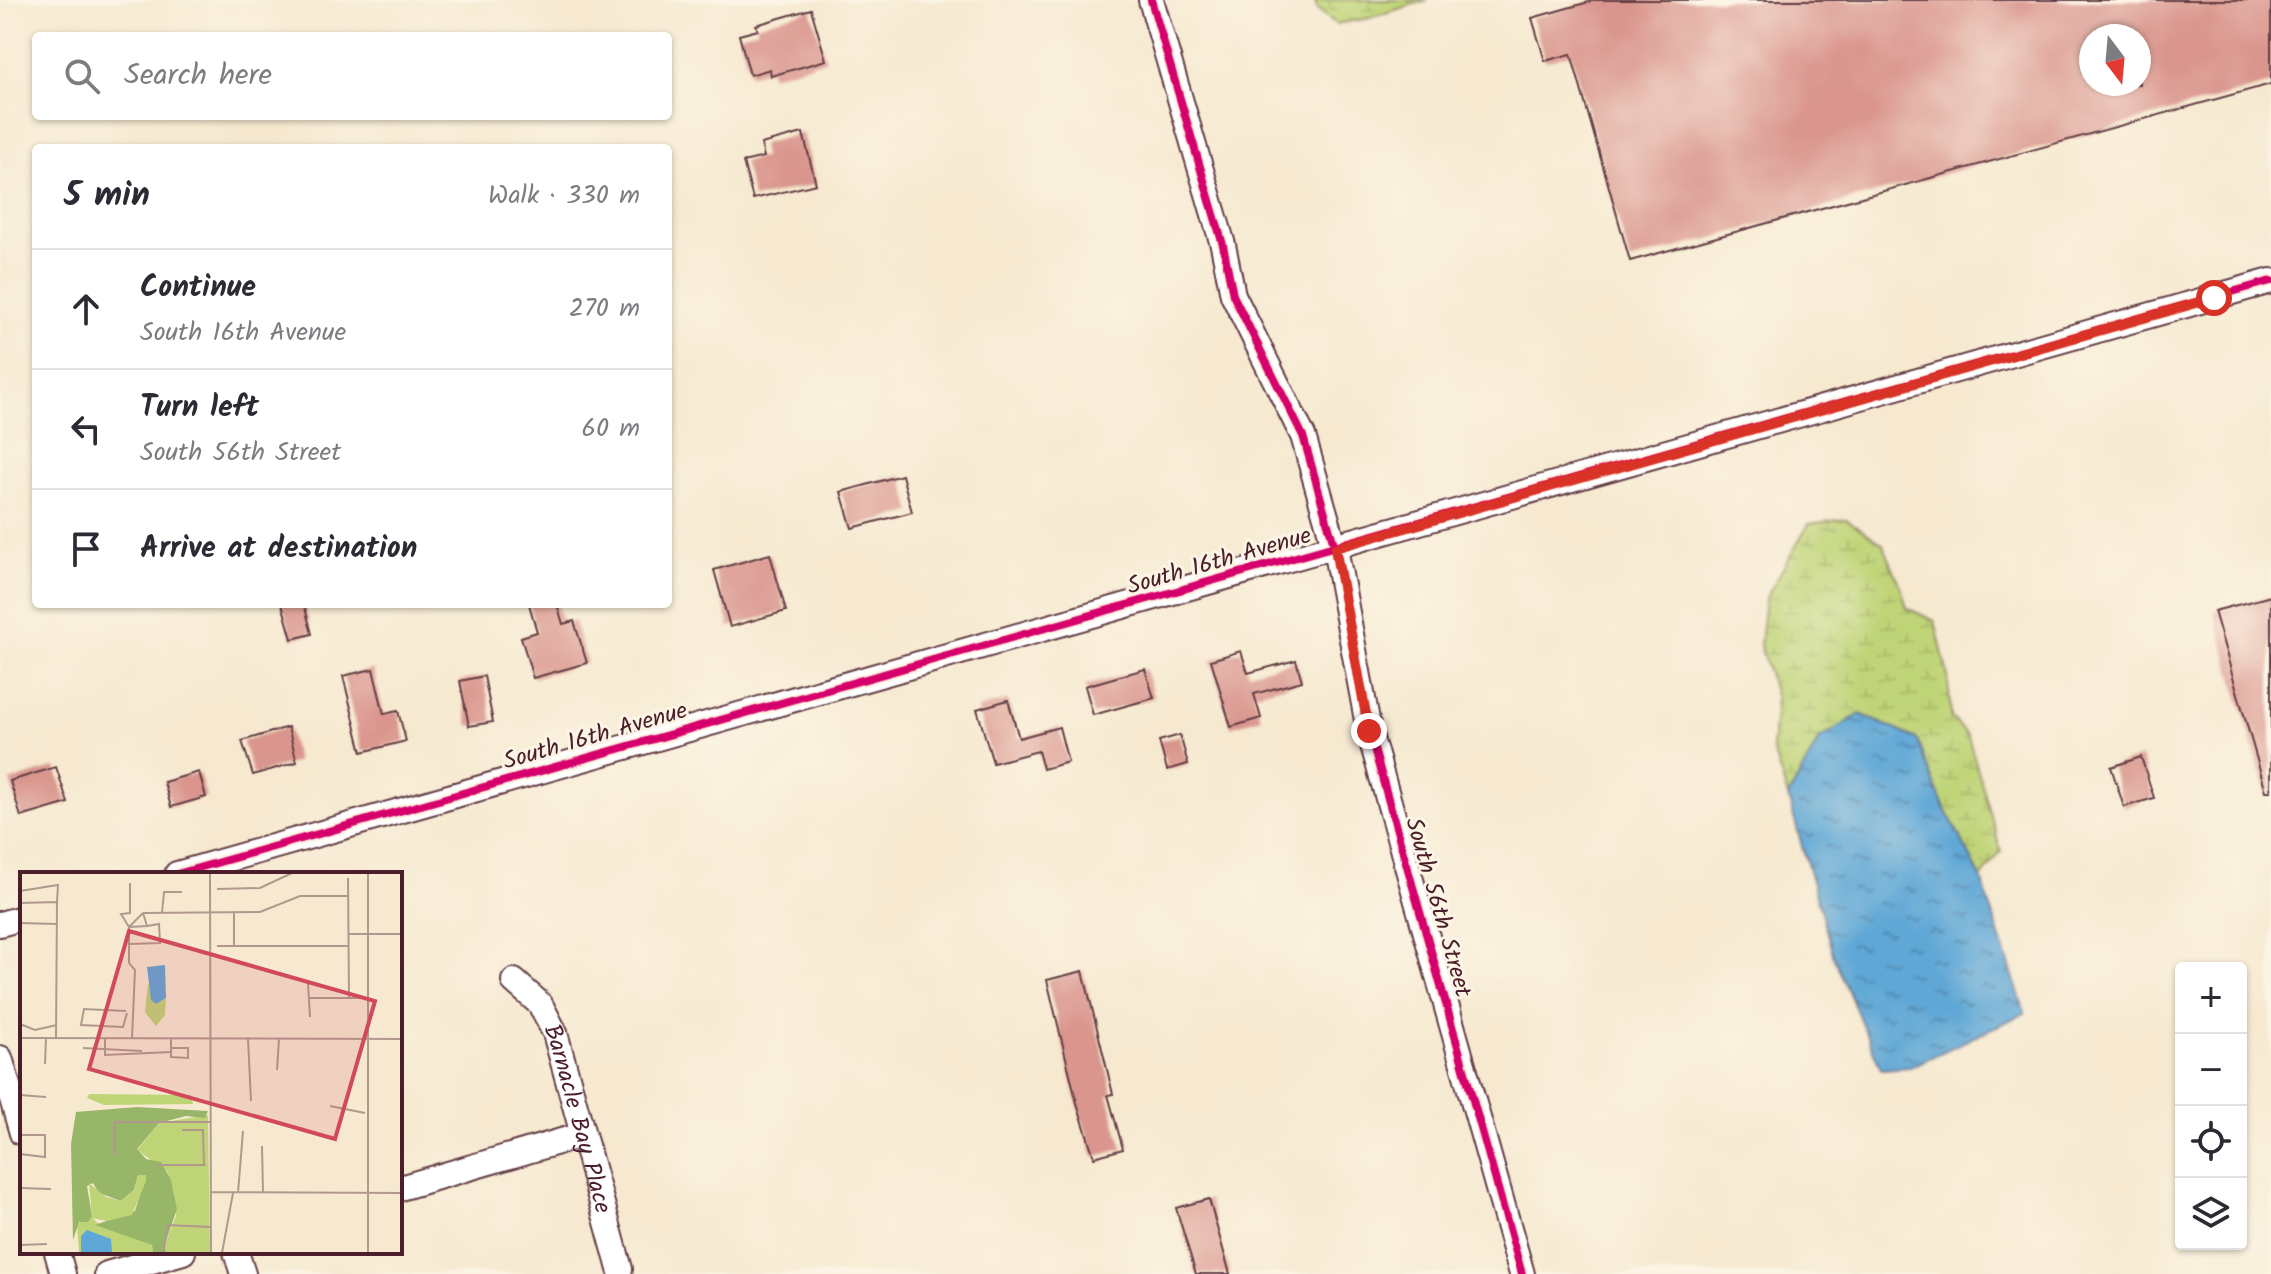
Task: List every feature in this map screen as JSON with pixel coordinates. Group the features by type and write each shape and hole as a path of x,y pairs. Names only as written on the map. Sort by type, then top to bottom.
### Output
{"street":[{"name":"South 56th Street","path":"1151,0 1223,245 1233,295 1303,436 1335,548 1369,731 1522,1274"},
{"name":"South 16th Avenue","path":"184,872 2271,281"},
{"path":"0,924 20,919"},
{"name":"Barnacle Bay Place","path":"514,981 540,1004 555,1033 620,1269"},
{"path":"0,1058 20,1126"},
{"path":"402,1187 582,1135"},
{"path":"58,1254 63,1274"},
{"path":"107,1274 176,1254"},
{"path":"237,1254 243,1274"}],"green space":[{"path":"1315,0 1427,0 1370,18 1336,24 1317,9"},
{"path":"1846,519 1883,544 1907,608 1935,621 1948,677 1951,717 1968,736 2001,851 1981,878 1940,798 1917,739 1860,714 1819,740 1788,797 1772,748 1776,699 1760,645 1765,599 1809,524"}],"water":[{"path":"1860,714 1917,739 1940,798 1981,878 2025,1013 1910,1067 1881,1069 1834,958 1788,797 1819,740"}],"building":[{"path":"1596,0 2271,0 2271,84 1630,261 1571,54 1545,61 1532,18"},
{"path":"811,9 826,60 771,76 770,69 750,75 739,35 758,30 756,25"},
{"path":"803,133 816,184 753,199 743,162 764,157 761,144"},
{"path":"902,475 912,512 852,528 841,492"},
{"path":"770,554 786,611 730,627 714,570"},
{"path":"2271,596 2271,791 2266,791 2214,611"},
{"path":"283,608 305,608 312,634 292,639"},
{"path":"530,608 558,608 563,624 574,621 587,663 533,678 521,637 537,632"},
{"path":"1241,651 1248,673 1296,660 1302,681 1254,694 1261,718 1231,727 1211,660"},
{"path":"373,669 384,714 398,711 406,741 362,752 343,676"},
{"path":"1145,669 1154,698 1093,715 1085,686"},
{"path":"484,676 493,722 469,726 460,681"},
{"path":"1008,700 1019,738 1059,727 1068,762 1043,769 1038,751 993,763 977,709"},
{"path":"288,727 297,762 253,775 242,741"},
{"path":"1180,735 1188,764 1167,770 1159,741"},
{"path":"2141,757 2154,798 2124,807 2111,767"},
{"path":"56,767 68,803 21,817 10,781"},
{"path":"199,772 206,797 171,807 164,782"},
{"path":"1083,971 1113,1094 1108,1095 1123,1149 1094,1157 1077,1103 1047,980"},
{"path":"1209,1199 1230,1274 1196,1274 1176,1208"}],"cycle path":[{"path":"1151,0 1223,245 1233,295 1303,436 1335,548 1369,731 1522,1274"},
{"path":"184,872 2271,281"}],"route":[{"path":"1369,731 1335,548 2214,298"}]}
